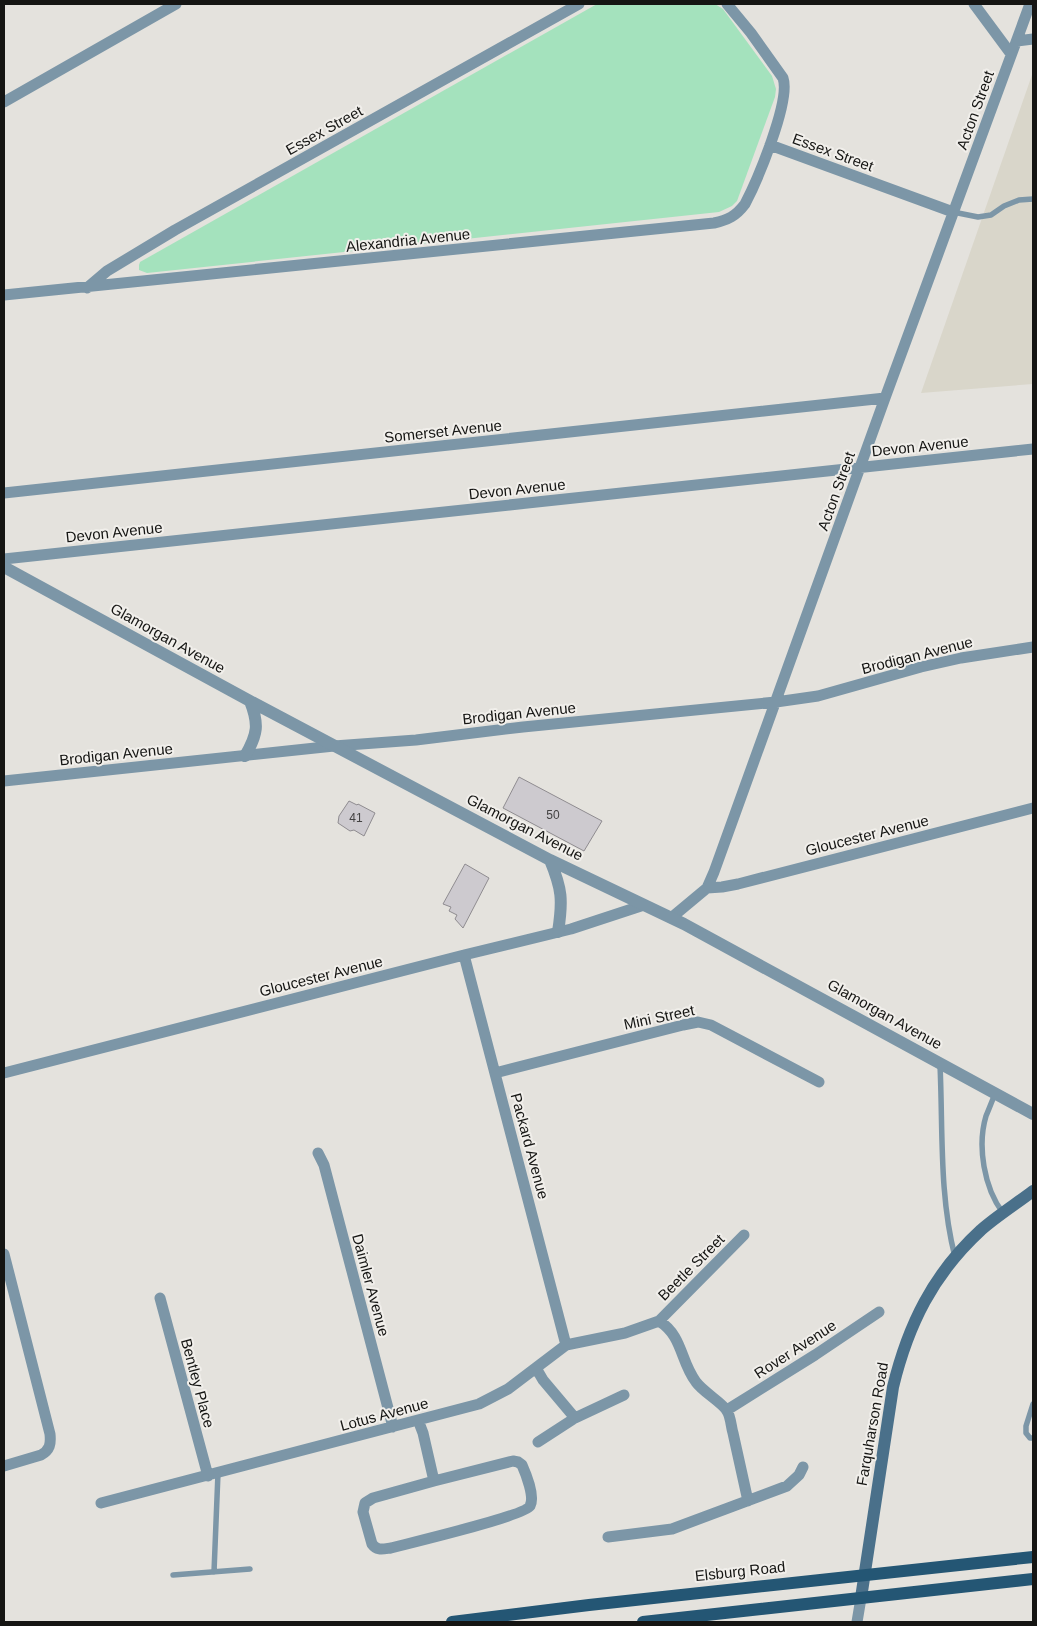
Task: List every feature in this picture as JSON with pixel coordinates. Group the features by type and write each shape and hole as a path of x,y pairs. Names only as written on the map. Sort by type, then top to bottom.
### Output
{"main road":[{"name":"Farquharson Road","path":"861,1598 891,1397 901,1355 913,1324 929,1293 955,1257 982,1230 1033,1191"},
{"name":"Elsburg Road","path":"452,1622 589,1604 1033,1557"},
{"path":"643,1622 1033,1579"}],"street":[{"path":"4,102 176,4"},
{"name":"Essex Street","path":"87,288 107,271 168,235 578,4"},
{"name":"Essex Street","path":"727,4 751,33 783,78 785,84 783,100 770,146 953,212"},
{"path":"974,4 1011,54"},
{"name":"Acton Street","path":"671,918 707,888 1030,4"},
{"path":"1017,41 1033,39"},
{"name":"Alexandria Avenue","path":"4,296 714,223 732,218 745,204 770,146"},
{"name":"Somerset Avenue","path":"4,493 885,398"},
{"name":"Devon Avenue","path":"4,559 1033,449"},
{"name":"Glamorgan Avenue","path":"4,566 334,746 550,860 671,918 1033,1114"},
{"name":"Brodigan Avenue","path":"4,781 776,702 818,696 921,667 961,658 1033,647"},
{"path":"245,756 256,733 255,714 250,701"},
{"name":"Gloucester Avenue","path":"707,888 738,884 1033,808"},
{"path":"550,860 561,890 562,909 558,932"},
{"name":"Gloucester Avenue","path":"4,1073 558,932 599,921 644,905"},
{"name":"Packard Avenue","path":"464,955 566,1345"},
{"name":"Mini Street","path":"495,1073 698,1022 711,1025 819,1082"},
{"name":"Daimler Avenue","path":"318,1153 324,1164 393,1426"},
{"name":"Beetle Street","path":"659,1321 744,1235"},
{"path":"4,1254 51,1442 46,1452 41,1455 4,1466"},
{"name":"Bentley Place","path":"160,1298 213,1475"},
{"name":"Rover Avenue","path":"727,1410 879,1312"},
{"path":"659,1321 666,1325 679,1343 687,1367 695,1381 727,1410 748,1501"},
{"name":"Lotus Avenue","path":"101,1503 479,1404 508,1389 566,1345 626,1333 659,1321"},
{"path":"536,1368 543,1380 575,1418"},
{"path":"538,1442 575,1418 624,1395"},
{"path":"418,1420 424,1433 434,1481"},
{"path":"513,1461 518,1462 522,1465 532,1498 531,1505 527,1509 513,1514 391,1548 378,1549 374,1547 364,1512 365,1503 373,1498 434,1481 513,1461"},
{"path":"608,1537 672,1529 787,1486 799,1475 803,1467"},
{"name":"Farquharson Road","path":"857,1622 861,1598"}],"lane":[{"path":"953,212 978,217 991,215 1004,206 1019,200 1033,199"},
{"path":"940,1063 943,1184 947,1223 955,1257"},
{"path":"995,1093 986,1117 983,1133 983,1162 987,1183 994,1200 1003,1213"},
{"path":"1033,1404 1026,1426 1026,1433 1030,1438 1033,1438"},
{"path":"213,1475 214,1572"},
{"path":"172,1575 250,1569"}],"shaded area":[{"path":"1033,72 1033,384 921,393"}],"green space":[{"path":"597,4 715,4 723,9 772,76 776,89 775,97 737,201 732,206 719,212 147,273 139,270 140,262"}],"building":[{"path":"519,777 602,821 584,851 503,808"},
{"path":"349,801 375,813 364,836 354,830 350,831 338,823 339,816"},
{"path":"465,864 489,878 463,928 455,919 457,915 449,911 451,907 443,904"}]}
